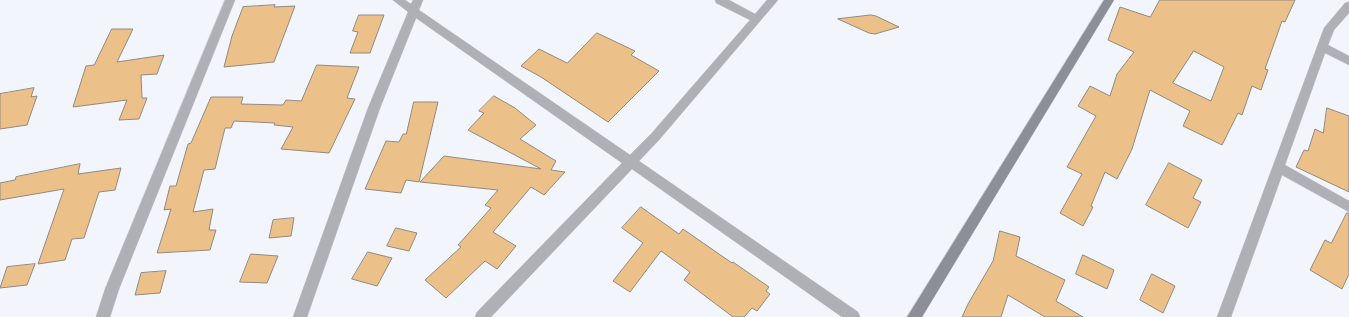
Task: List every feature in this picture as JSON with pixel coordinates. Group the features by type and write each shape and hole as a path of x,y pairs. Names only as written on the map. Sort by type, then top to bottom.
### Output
{"main road":[{"path":"914,317 1109,0"}],"street":[{"path":"103,317 112,289 230,0"},
{"path":"398,0 853,317"},
{"path":"300,317 374,108 418,0"},
{"path":"720,0 756,19"},
{"path":"482,317 655,137 773,0"},
{"path":"1224,317 1329,28 1349,6"},
{"path":"1322,47 1349,61"},
{"path":"1278,167 1349,207"}],"building":[{"path":"1160,0 1295,0 1285,22 1282,21 1265,69 1268,70 1261,90 1252,86 1242,115 1238,113 1222,145 1183,126 1190,111 1150,90 1132,149 1117,179 1105,172 1091,206 1093,207 1083,226 1060,213 1082,174 1067,167 1096,116 1078,106 1090,86 1110,96 1117,74 1134,52 1108,40 1120,7 1150,17","holes":["1194,51 1224,67 1211,101 1173,83"]},
{"path":"275,5 274,7 295,6 274,62 224,67 232,36 243,7"},
{"path":"359,15 384,15 370,53 350,53 358,32 353,31"},
{"path":"871,15 899,27 875,34 869,33 838,19"},
{"path":"112,29 133,29 117,62 164,55 157,74 141,75 142,98 147,98 139,119 119,120 127,100 73,107 86,66 94,65"},
{"path":"597,33 635,51 631,55 659,71 608,122 541,77 521,66 539,49 567,63"},
{"path":"317,65 359,67 347,98 355,99 329,153 281,149 293,127 274,125 275,123 234,121 231,128 225,128 215,169 204,170 193,212 213,209 209,230 216,230 210,250 157,253 171,209 164,210 170,186 176,186 188,144 191,143 211,97 243,97 241,104 283,105 286,100 301,101"},
{"path":"34,88 31,97 37,96 27,125 0,129 0,94"},
{"path":"494,96 515,108 536,125 520,139 556,161 551,170 565,172 544,195 531,187 493,232 516,246 497,269 485,261 446,298 425,280 461,247 458,245 491,208 485,205 498,190 420,182 444,156 541,169 468,130 484,113 479,111"},
{"path":"414,102 438,102 419,182 406,180 401,193 365,189 386,141 399,142 403,134 406,134"},
{"path":"1327,108 1349,116 1349,192 1296,167 1304,150 1308,151 1315,129 1323,133"},
{"path":"1169,163 1202,180 1193,198 1201,202 1188,228 1146,205"},
{"path":"80,164 78,174 121,168 115,190 99,192 84,238 72,239 65,260 38,264 64,189 0,200 0,183 15,180 16,177"},
{"path":"641,207 679,234 683,229 769,287 766,291 770,294 757,311 752,308 744,317 733,317 684,280 690,272 661,251 630,292 613,281 643,243 622,228"},
{"path":"1347,213 1349,213 1349,274 1342,289 1310,270 1325,240 1331,243"},
{"path":"294,218 291,236 269,238 273,220"},
{"path":"396,228 417,233 409,251 387,246"},
{"path":"1000,231 1020,237 1016,256 1065,280 1056,301 1083,317 1045,317 1008,295 1001,317 962,317 993,261"},
{"path":"368,252 392,258 377,286 352,279"},
{"path":"251,254 278,256 267,283 240,282"},
{"path":"1083,255 1114,270 1107,289 1076,274"},
{"path":"35,264 27,285 0,288 7,267"},
{"path":"166,271 160,293 135,295 141,273"},
{"path":"1152,274 1175,286 1163,313 1140,300"}]}
